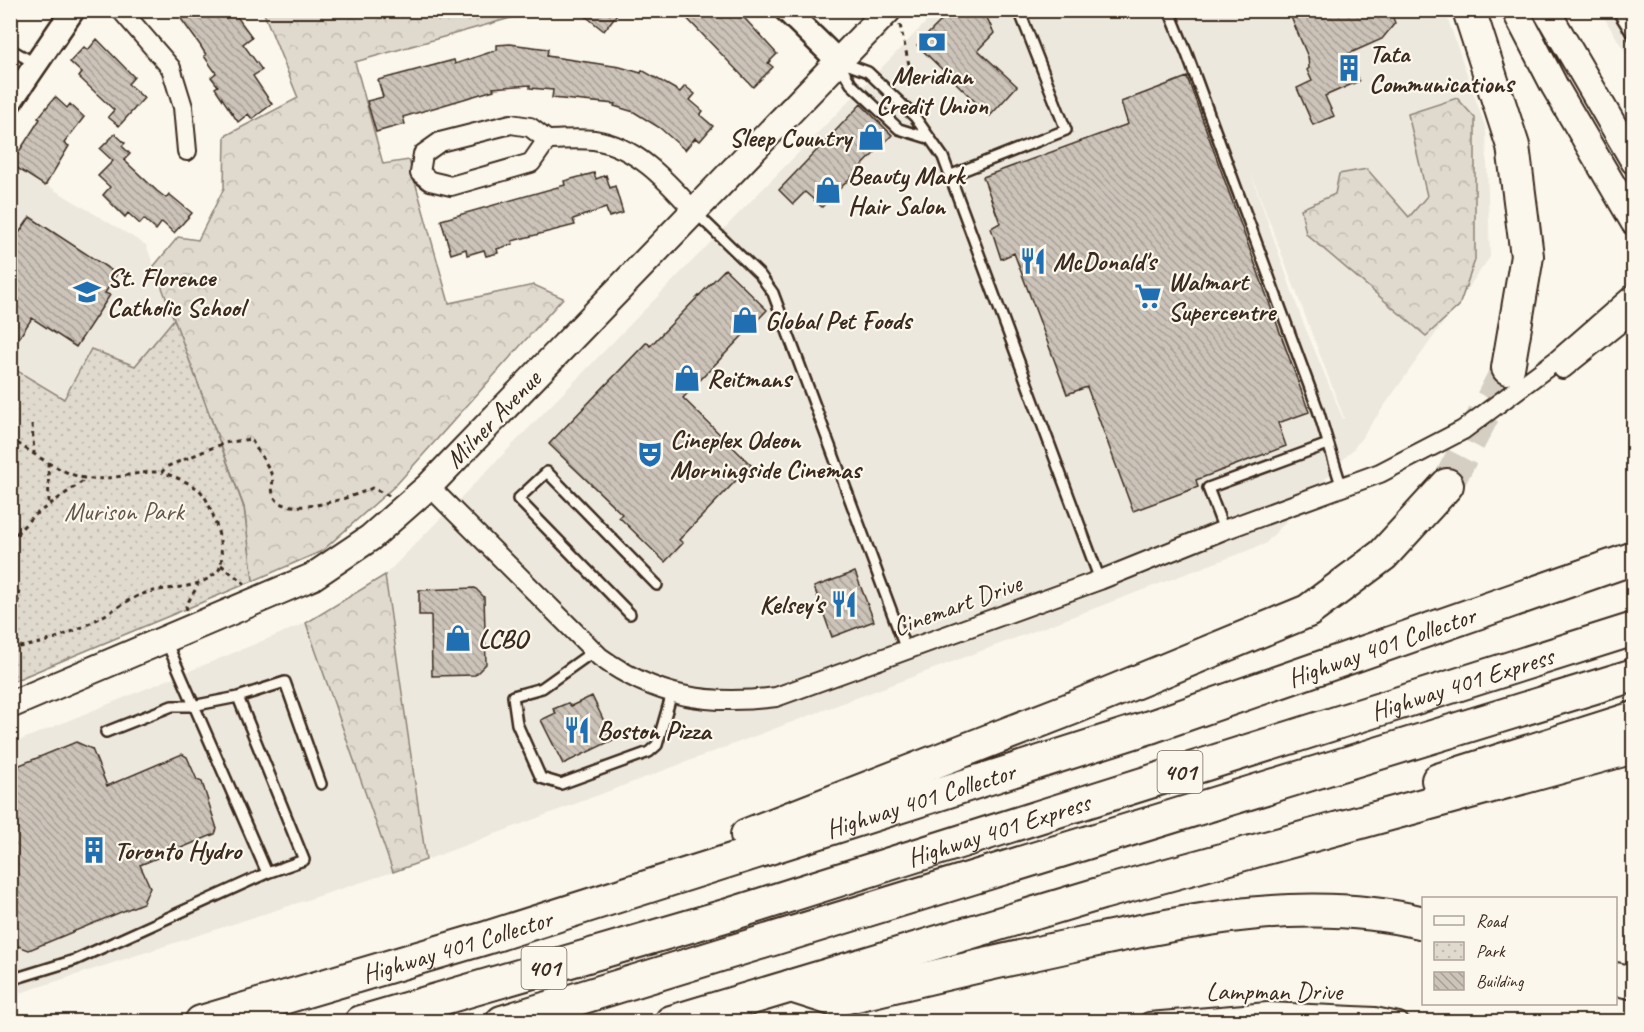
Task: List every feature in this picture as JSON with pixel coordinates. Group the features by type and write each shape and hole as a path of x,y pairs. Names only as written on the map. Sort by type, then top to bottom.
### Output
{"highway":[{"path":"1468,10 1514,146 1527,256 1523,371"},
{"path":"486,938 1073,708 1308,611 1383,555 1447,485"},
{"name":"Highway 401 Collector","path":"201,1022 486,938 1154,726 1634,558"},
{"name":"Highway 401 Express","path":"361,1022 728,915 1634,629"},
{"name":"Highway 401 Express","path":"502,1022 1634,675"},
{"path":"1102,893 1132,873 1634,718"},
{"path":"671,1022 1102,893 1634,747"},
{"path":"791,986 835,1000 1158,927 1243,913 1302,909 1357,910 1422,922"},
{"path":"1617,979 1634,983"}],"main road":[{"path":"1515,10 1555,87 1634,222"},
{"path":"1546,10 1634,161"},
{"name":"Milner Avenue","path":"10,705 312,577 370,538 429,486 838,61 893,17"}],"street":[{"path":"10,102 73,10"},
{"path":"121,10 171,68 183,107 187,151"},
{"path":"786,10 838,61"},
{"path":"547,140 531,163 451,186 430,181 420,173 423,154 440,142 512,124 530,128 547,140 594,140 631,152 671,186 694,211"},
{"name":"Cinemart Drive","path":"429,486 594,651 626,676 672,693 701,700 742,702 776,697 1100,580 1341,485 1380,473 1441,443 1523,371 1634,293"},
{"name":"Cinemart Drive","path":"1523,371 1566,368 1624,320 1634,316"},
{"name":"Lampman Drive","path":"1149,1022 1268,1012 1375,1017 1399,1022"}],"lane":[{"path":"949,176 1066,130 1019,10"},
{"path":"1169,10 1318,410 1341,485"},
{"path":"1617,10 1634,37"},
{"path":"10,49 36,64"},
{"path":"838,61 851,84 899,129 928,138"},
{"path":"838,61 868,72 915,117 943,157 1100,580"},
{"path":"694,211 760,275 773,293 906,650"},
{"path":"1224,530 1208,488 1328,444"},
{"path":"630,614 518,499 547,472 657,585"},
{"path":"165,641 267,873"},
{"path":"594,651 542,688 513,696 517,724 541,778 545,781 561,784 650,752 657,745 672,693"},
{"path":"106,732 172,706 192,706 238,697 285,682 321,784"},
{"path":"10,980 75,960 267,873 304,860 238,697"}],"path":[{"path":"893,17 910,69"},
{"path":"32,424 34,453"},
{"path":"10,438 48,462 86,478 162,472 183,480 200,491 207,499 218,534 221,565 218,571 198,585 186,606"},
{"path":"162,472 166,467 224,442 251,439 272,476 271,492 276,501 289,507 318,504 372,488 387,493"},
{"path":"48,462 50,504"},
{"path":"10,542 28,521 86,478"},
{"path":"221,565 244,581"},
{"path":"10,648 58,637 150,592 198,585"},
{"path":"10,588 18,590 20,597 14,608 15,619 10,624"}],"shaded area":[{"path":"937,11 1445,11 1486,129 1490,257 1355,447 1265,544 426,860 385,575","holes":["1249,168 1344,418 1301,317"]},
{"path":"1600,11 1633,11 1633,65"},
{"name":"St. Florence Catholic School","path":"10,163 146,245 174,319 135,366 91,349 64,399 11,367"},
{"path":"306,623 393,872 11,996 11,744"}],"green space":[{"path":"263,11 527,11 514,17 355,62 383,164 409,160 449,303 534,285 563,298 397,484 322,551 253,581 244,507 154,266 178,237 198,240 224,188 225,136 298,98"},
{"path":"1457,98 1475,118 1475,260 1459,306 1426,336 1306,234 1301,209 1335,194 1339,174 1367,169 1409,217 1427,196 1408,114"},
{"name":"Murison Park","path":"174,319 244,508 253,581 11,682 11,367 64,399 91,349 135,366"},
{"path":"385,575 426,860 393,872 306,623"}],"building":[{"path":"193,10 232,10 252,37 243,44 262,70 253,76 272,104 252,119 248,114 238,122 215,88 218,86 211,77 216,73 204,56 206,55 200,45 181,19"},
{"path":"578,10 620,10 604,31"},
{"path":"679,10 737,10 777,54 768,63 773,67 753,87"},
{"path":"952,10 978,10 988,20 994,33 978,50 1017,86 990,116 917,45"},
{"name":"Tata Communications","path":"1288,10 1390,10 1395,23 1382,39 1348,54 1359,81 1325,96 1334,116 1313,125 1297,88 1312,81 1307,70 1309,68 1308,57"},
{"path":"97,39 134,77 128,84 144,98 119,126 108,117 114,110 79,77 82,73 70,62 84,47 88,50"},
{"path":"510,44 548,49 547,56 620,67 641,73 642,70 680,92 685,86 695,94 690,100 703,111 700,115 713,126 700,141 695,138 685,150 660,128 634,112 614,106 615,104 552,98 553,90 530,88 530,85 493,88 494,90 403,117 405,124 376,132 367,101 383,97 378,80 454,60 455,64 497,50 497,45"},
{"name":"Walmart Supercentre","path":"1187,77 1309,412 1278,423 1286,446 1196,480 1198,487 1133,511 1087,387 1067,394 1014,253 1001,259 991,228 1000,223 983,177 1128,124 1121,102"},
{"path":"55,97 67,108 70,104 84,117 64,143 69,146 45,186 11,164 40,119 38,118"},
{"path":"861,104 892,135 822,207 805,192 793,204 779,190"},
{"path":"115,134 125,143 122,146 130,154 124,160 157,191 166,198 169,194 192,213 174,233 162,222 156,230 144,219 140,224 128,213 125,217 103,195 110,187 98,176 113,161 100,149"},
{"path":"594,173 596,179 606,175 610,188 615,186 623,213 609,217 606,208 573,219 575,225 512,241 513,244 497,249 498,253 486,256 484,250 467,255 466,249 451,254 441,220 565,185 564,181"},
{"path":"30,217 117,274 105,293 110,295 76,347 32,318 19,338 10,333 10,232 17,236"},
{"name":"Cineplex Odeon Morningside Cinemas","path":"725,269 767,310 683,398 751,465 679,540 683,543 665,562 619,517 622,514 549,444 647,342 650,346"},
{"name":"Kelsey's","path":"855,572 874,621 832,637 814,587"},
{"name":"LCBO","path":"475,588 484,597 486,664 475,675 432,676 431,615 419,615 419,590"},
{"name":"Boston Pizza","path":"592,696 613,740 563,764 541,720 556,713 553,709 568,703 571,706"},
{"name":"Toronto Hydro","path":"76,742 92,749 107,786 182,754 187,757 197,780 202,782 217,829 215,834 140,865 150,887 143,903 29,950 10,943 10,769"}],"tunnel":[{"path":"1447,485 1508,368"}],"place":[{"name":"Meridian Credit Union","path":"932,42"},
{"name":"Tata Communications","path":"1349,68"},
{"name":"Sleep Country","path":"871,137"},
{"name":"Beauty Mark Hair Salon","path":"828,190"},
{"name":"McDonald's","path":"1033,261"},
{"name":"St. Florence Catholic School","path":"87,292"},
{"name":"Walmart Supercentre","path":"1148,296"},
{"name":"Global Pet Foods","path":"745,320"},
{"name":"Reitmans","path":"687,378"},
{"name":"Cineplex Odeon Morningside Cinemas","path":"650,454"},
{"name":"Kelsey's","path":"844,604"},
{"name":"LCBO","path":"458,638"},
{"name":"Boston Pizza","path":"577,730"},
{"name":"Toronto Hydro","path":"94,850"}]}
